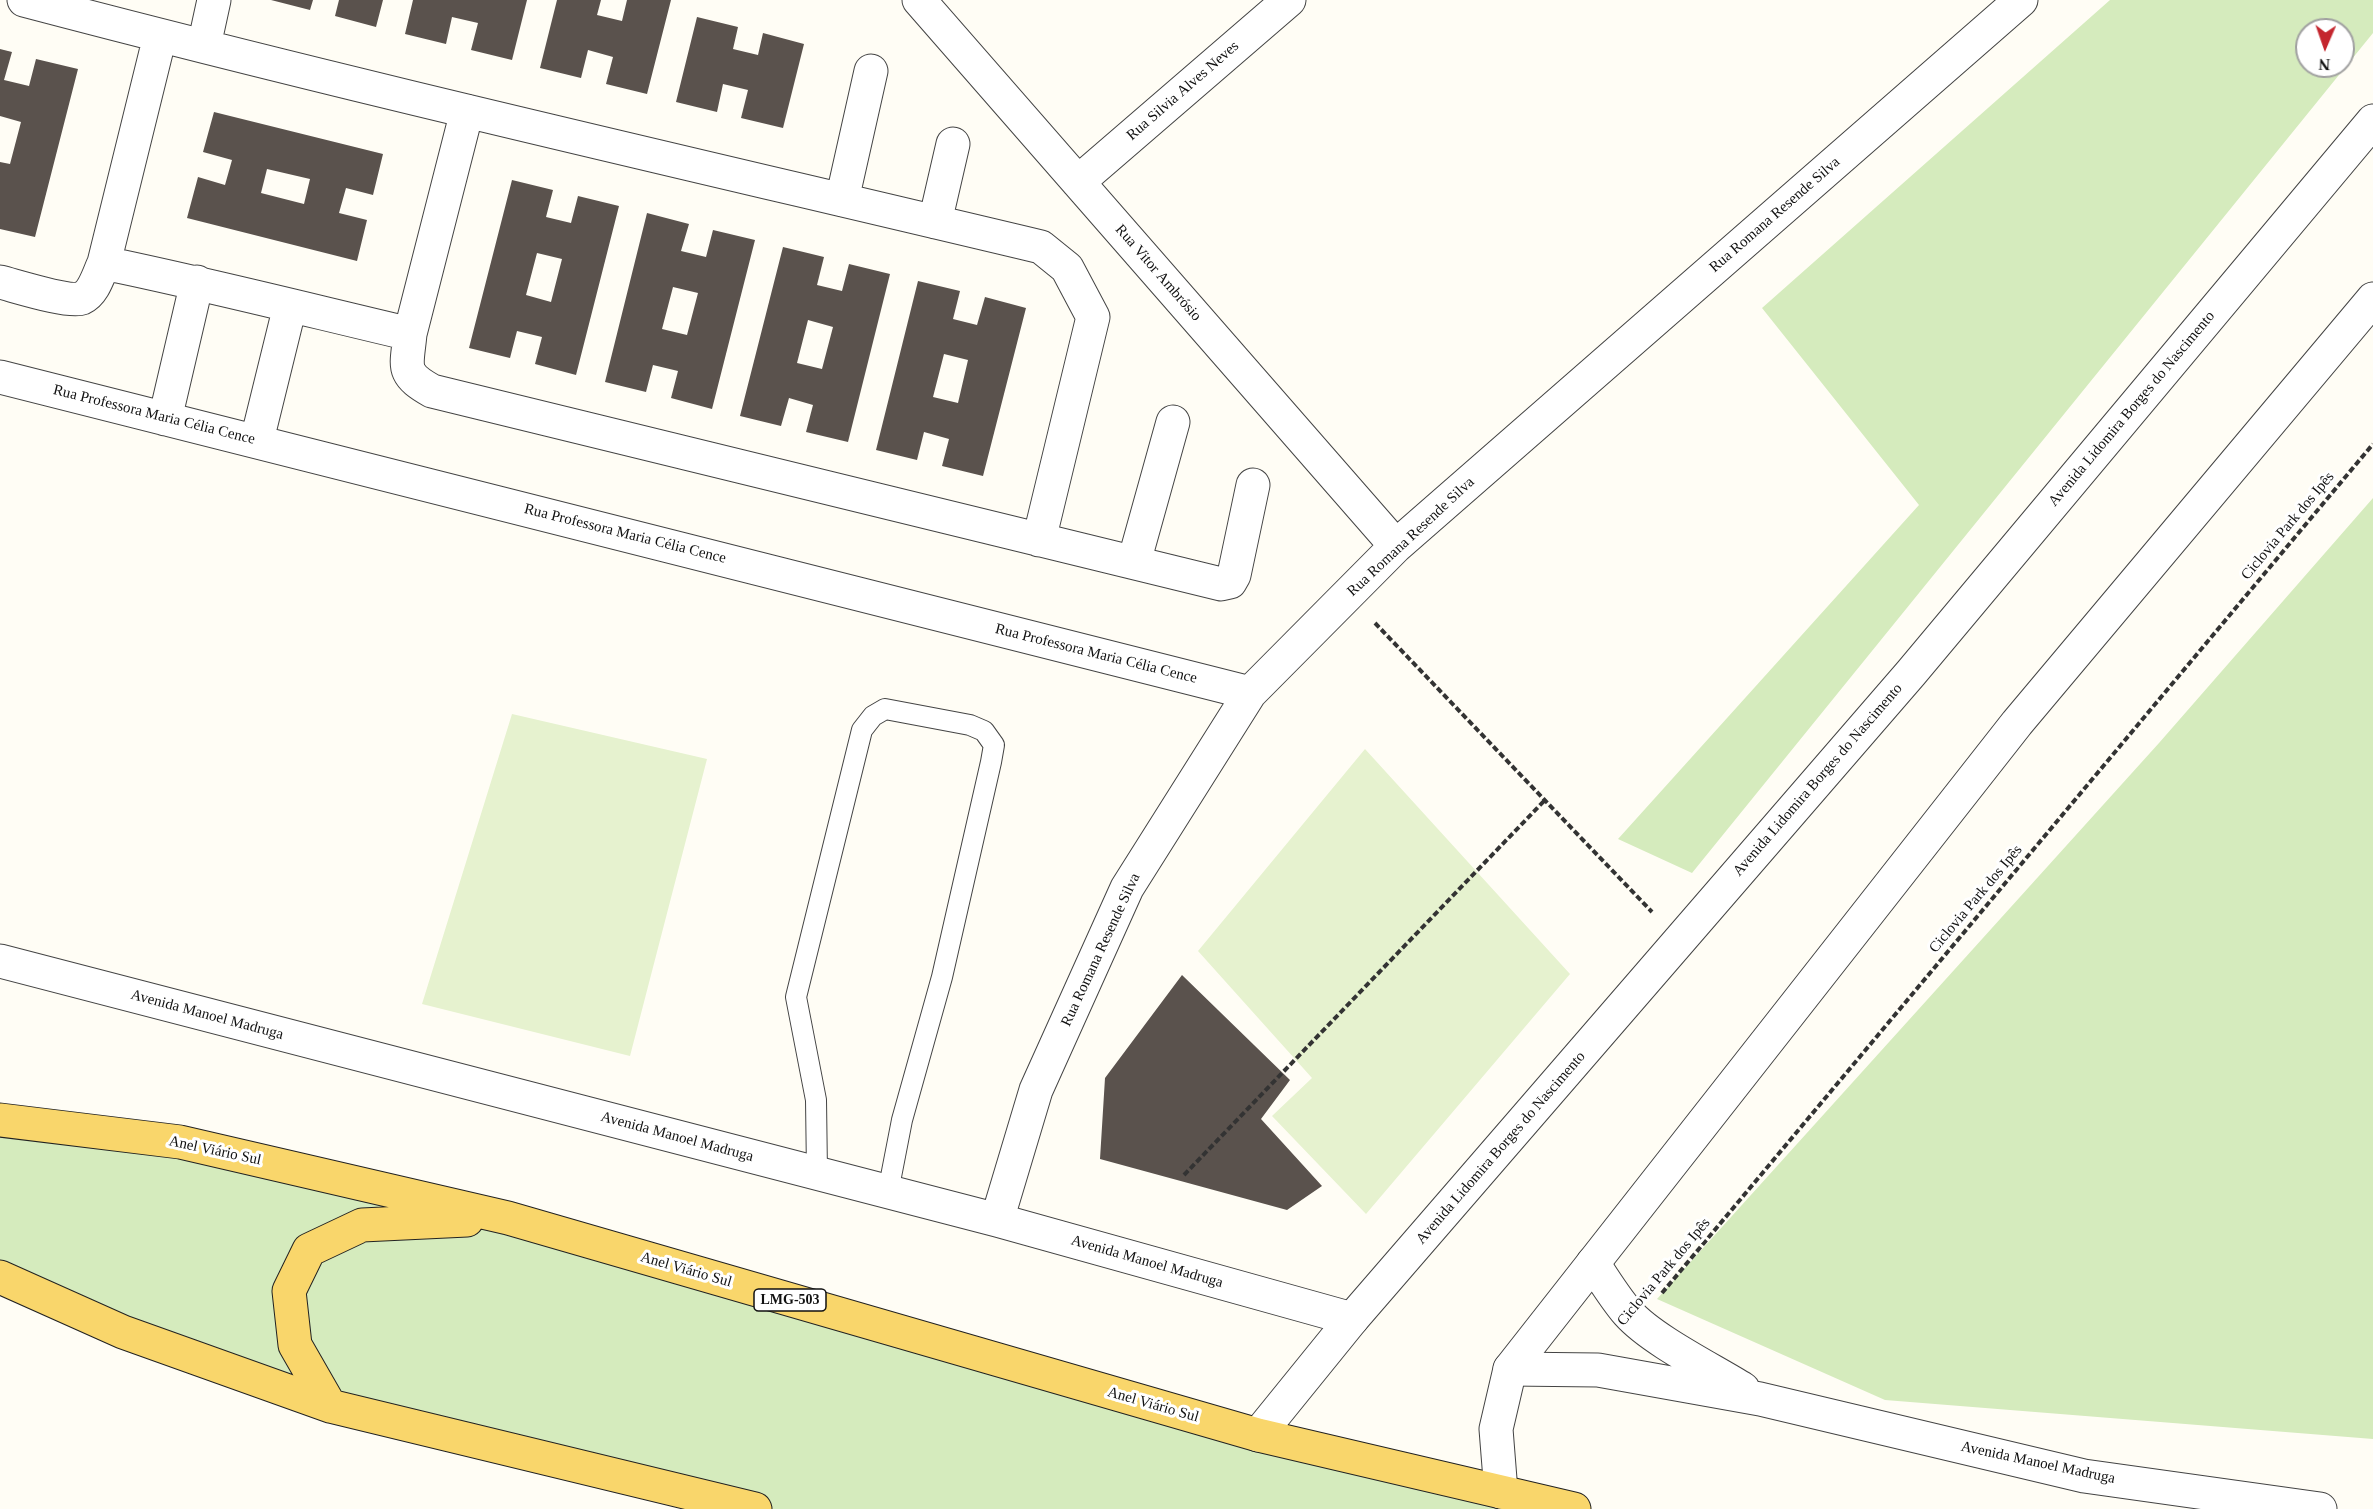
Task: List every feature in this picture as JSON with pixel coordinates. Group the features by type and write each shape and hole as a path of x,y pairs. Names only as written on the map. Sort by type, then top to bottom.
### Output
{"main road":[{"name":"Anel Viário Sul","path":"0,1120 180,1142 508,1218 1258,1435 1574,1509"},
{"path":"330,1406 295,1345 289,1291 309,1250 362,1226 508,1218"},
{"path":"0,1277 123,1332 330,1406 755,1509"}],"street":[{"path":"24,0 160,36 467,111 1041,248 1067,268 1093,317 1039,540"},
{"path":"204,46 214,0"},
{"name":"Rua Vitor Ambrósio","path":"919,0 1396,546"},
{"name":"Rua Silvia Alves Neves","path":"1078,182 1288,0"},
{"name":"Rua Romana Resende Silva","path":"997,1221 1036,1090 1127,888 1250,693 1396,546 2021,0"},
{"path":"0,282 71,299 83,298 92,289 104,263 160,36"},
{"path":"842,200 871,71"},
{"path":"467,111 410,334 407,365 412,380 432,391 1221,584 1230,582 1234,574 1253,485"},
{"name":"Avenida Lidomira Borges do Nascimento","path":"1258,1435 1352,1319 1911,673 2373,121"},
{"path":"936,222 952,144"},
{"path":"104,263 197,282 410,334"},
{"path":"165,418 197,282"},
{"path":"1501,1492 1496,1429 1510,1369 2017,723 2373,299"},
{"path":"257,440 290,306"},
{"name":"Rua Professora Maria Célia Cence","path":"0,377 257,440 1250,693"},
{"path":"1134,562 1173,422"},
{"name":"Avenida Manoel Madruga","path":"0,961 817,1173 1352,1319"},
{"name":"Avenida Manoel Madruga","path":"1593,1263 1627,1312 1638,1322 1760,1399"},
{"name":"Avenida Manoel Madruga","path":"1510,1369 1598,1370 1760,1399 2084,1476 2320,1509"}],"lane":[{"path":"817,1173 816,1101 796,997 862,730 873,716 885,709 970,726 984,731 994,745 992,762 942,977 902,1120 888,1192"}],"path":[{"name":"Ciclovia Park dos Ipês","path":"1638,1322 2373,444"},
{"path":"1348,595 1679,941"},
{"path":"1184,1175 1545,801"}],"green space":[{"path":"2110,0 2373,0 2373,33 2355,55 2355,18 2295,18 2295,78 2337,78 1692,873 1618,839 1919,505 1762,308"},
{"path":"2373,498 2373,1439 1885,1400 1657,1299 2159,743"},
{"path":"512,714 707,759 630,1056 422,1004"},
{"path":"1365,749 1570,974 1366,1214 1272,1116 1312,1078 1198,951"},
{"path":"0,1118 180,1142 1573,1509 755,1509 330,1406 0,1277"}],"building":[{"path":"271,0 313,0 310,10"},
{"path":"339,0 383,0 376,27 335,16"},
{"path":"413,0 527,0 512,60 471,50 478,23 452,17 446,44 405,34"},
{"path":"557,0 601,0 597,15 622,21 627,0 671,0 647,94 606,84 613,57 588,50 581,78 540,68"},
{"path":"697,17 738,27 733,49 758,55 763,33 804,44 783,128 741,118 748,90 723,84 717,112 676,102"},
{"path":"0,49 12,52 4,80 29,86 36,59 78,69 35,237 0,229 0,162 10,164 21,122 0,116"},
{"path":"214,112 383,154 373,195 346,188 339,213 367,220 357,261 187,218 198,177 225,185 232,160 203,152","holes":["267,169 310,179 304,204 261,193"]},
{"path":"512,180 553,190 546,217 571,223 578,196 619,206 576,375 535,364 542,337 517,331 510,358 469,348","holes":["537,253 562,259 551,302 526,295"]},
{"path":"647,213 689,224 681,251 706,257 713,230 755,240 712,409 671,398 678,371 653,365 646,392 605,382","holes":["673,287 698,293 687,335 662,329"]},
{"path":"783,247 824,257 817,285 842,291 849,264 890,274 848,442 806,432 813,405 789,398 781,426 740,416","holes":["808,320 833,327 822,369 797,363"]},
{"path":"918,281 960,291 953,319 977,325 985,297 1026,308 983,476 942,466 949,439 924,432 917,460 876,450","holes":["944,354 968,360 958,403 933,397"]},
{"path":"1182,975 1290,1080 1261,1119 1322,1186 1287,1210 1100,1159 1105,1078"}]}
